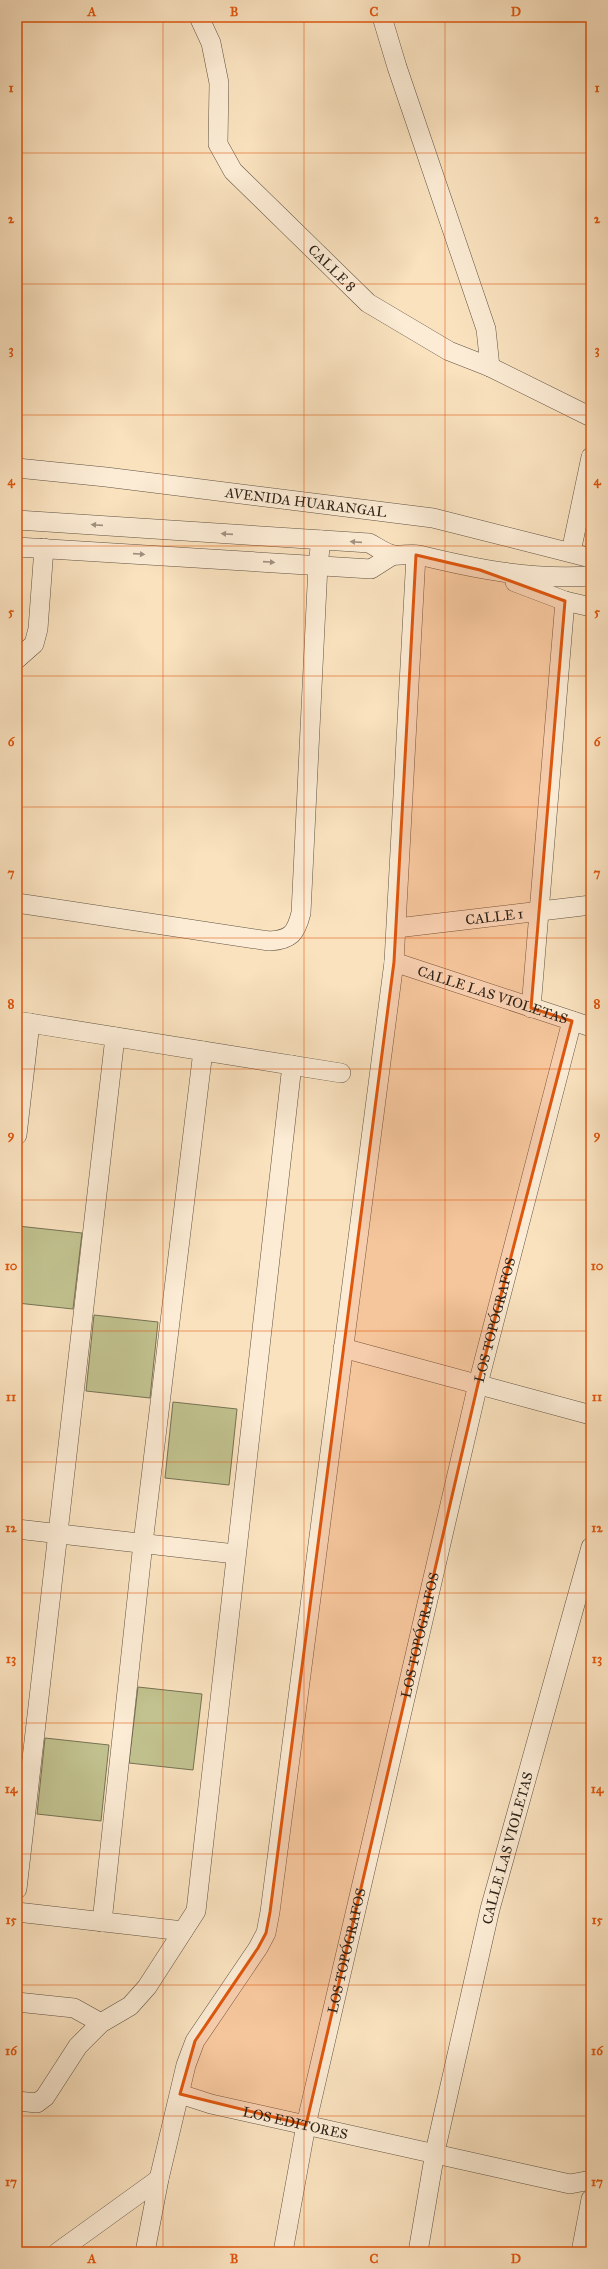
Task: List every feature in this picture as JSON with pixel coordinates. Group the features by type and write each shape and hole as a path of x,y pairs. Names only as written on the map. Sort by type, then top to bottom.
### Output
{"street":[{"name":"CALLE 8","path":"199,17 212,43 219,83 218,144 233,171 368,303 449,351 490,367 591,417"},
{"path":"382,17 397,67 486,329 490,367"},
{"path":"571,552 585,518 591,457"},
{"name":"AVENIDA HUARANGAL","path":"17,468 106,476 433,518 591,558"},
{"path":"17,520 370,543 393,555 416,555 480,570 528,577 558,579 591,576"},
{"path":"17,903 269,940 282,940 292,935 298,925 301,913 318,565 321,540"},
{"path":"17,547 371,569 393,555"},
{"path":"17,659 34,644 38,629 44,548"},
{"path":"145,2252 159,2178 186,2065 195,2041 258,1948 266,1933 270,1912 394,962 416,555"},
{"path":"480,570 565,601 591,608"},
{"path":"532,1008 538,912 565,601"},
{"name":"CALLE 1","path":"397,928 591,906"},
{"name":"CALLE LAS VIOLETAS","path":"394,962 591,1026"},
{"name":"LOS TOPÓGRAFOS","path":"283,2252 306,2125 478,1384 572,1021"},
{"path":"17,1135 23,1022 341,1073"},
{"path":"17,1889 115,1037"},
{"path":"102,1922 143,1543 203,1051"},
{"path":"17,2101 37,2103 45,2097 78,2046 101,2023 130,2006 147,1987 196,1911 235,1554 292,1065"},
{"path":"343,1348 591,1415"},
{"path":"17,1529 235,1554"},
{"name":"CALLE LAS VIOLETAS","path":"418,2252 435,2152 490,1909 591,1547"},
{"path":"17,1912 184,1931"},
{"path":"17,2002 74,2008 101,2023"},
{"name":"LOS EDITORES","path":"180,2094 212,2104 435,2152 570,2184 591,2180"},
{"path":"58,2252 159,2178"},
{"path":"570,2184 590,2204 581,2252"}],"highlighted area":[{"path":"416,555 480,570 565,601 531,1008 572,1021 478,1384 306,2125 180,2094 195,2041 258,1948 266,1933 270,1912 394,962"}],"green space":[{"path":"18,1226 82,1233 73,1309 17,1303"},
{"path":"94,1315 158,1322 150,1398 86,1391"},
{"path":"173,1402 237,1409 229,1485 165,1478"},
{"path":"138,1687 202,1694 193,1770 129,1763"},
{"path":"45,1738 109,1745 101,1821 37,1814"}]}
